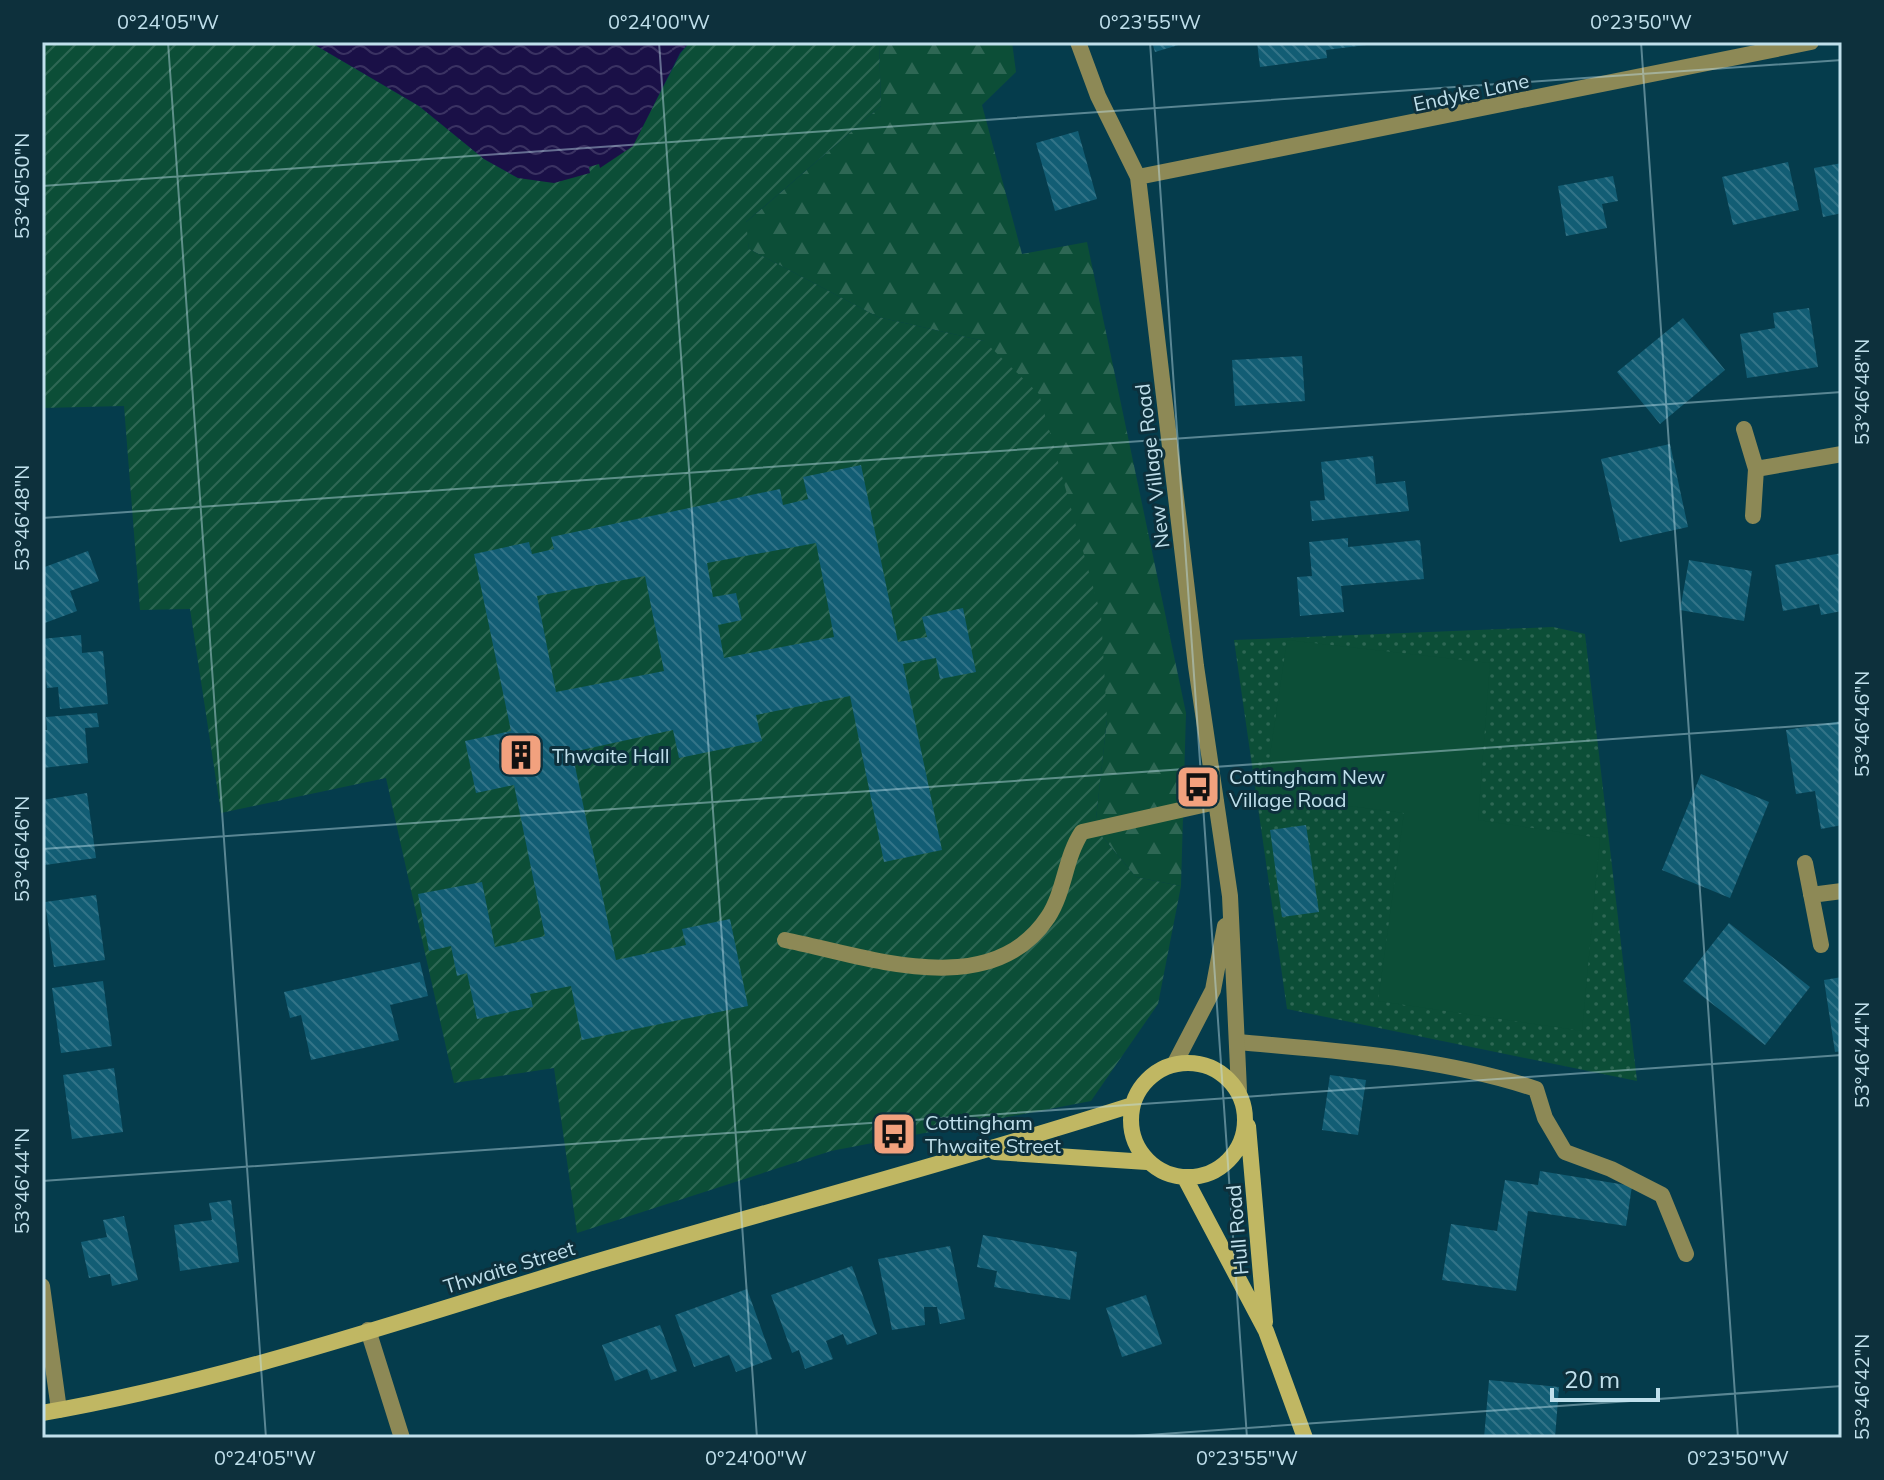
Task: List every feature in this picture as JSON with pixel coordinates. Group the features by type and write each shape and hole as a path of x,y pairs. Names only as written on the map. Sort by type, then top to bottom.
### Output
{"main road":[{"path":"1175,1063 1217,1068 1239,1090 1248,1124 1232,1161 1186,1180 1166,1175 1147,1162 1131,1134 1132,1105 1148,1078 1175,1063"},
{"name":"Thwaite Street","path":"50,1412 203,1380 721,1225 985,1152 1132,1105"},
{"name":"Hull Road","path":"1248,1124 1266,1331"},
{"name":"Thwaite Street","path":"985,1152 1147,1162"},
{"name":"Hull Road","path":"1186,1180 1266,1331 1305,1438"}],"street":[{"name":"New Village Road","path":"1078,42 1098,96 1138,177 1194,650 1230,896"},
{"name":"Endyke Lane","path":"1138,177 1811,42"},
{"path":"1744,429 1756,469 1753,516"},
{"path":"1756,469 1842,454"},
{"path":"785,940 946,971 994,960 1026,941 1048,916 1082,832 1216,802"},
{"path":"1805,863 1821,945"},
{"path":"1811,895 1842,891"},
{"path":"1230,896 1239,1090"},
{"path":"1175,1063 1213,990 1230,896"},
{"path":"1237,1042 1479,1073 1536,1089 1545,1118 1565,1152 1611,1169 1662,1195 1686,1254"},
{"path":"42,1286 50,1412"},
{"path":"368,1330 402,1438"}],"green space":[{"path":"42,42 310,42 419,106 484,159 518,178 589,167 633,145 681,53 690,42 879,42 881,106 746,222 749,249 878,317 984,341 1039,394 1101,615 1107,719 1095,828 1136,877 1181,886 1158,1004 1091,1101 831,1151 577,1233 554,1068 454,1083 386,778 221,813 190,609 140,610 124,406 42,408"},
{"path":"879,42 1012,42 1016,72 982,105 1022,254 1087,242 1186,713 1181,886 1136,877 1095,828 1107,719 984,341 878,317 749,249 745,223 881,106"},
{"path":"1553,627 1585,634 1637,1081 1287,1009 1234,640"},
{"path":"1287,640 1490,663 1478,820 1600,838 1582,1031 1378,1001 1404,813 1264,795"}],"water":[{"path":"310,42 690,42 680,53 633,146 600,168 599,164 589,167 590,173 554,183 518,178 484,159 419,106"}],"building":[{"path":"1152,42 1184,42 1185,43 1155,52"},
{"path":"1257,42 1366,42 1366,45 1326,50 1327,58 1260,67"},
{"path":"1078,131 1097,199 1055,211 1036,143"},
{"path":"1788,162 1799,210 1733,225 1722,177"},
{"path":"1842,163 1842,213 1823,217 1814,168"},
{"path":"1613,176 1618,201 1602,204 1607,228 1566,236 1558,186"},
{"path":"1809,308 1818,367 1747,378 1740,334 1775,328 1773,313"},
{"path":"1683,318 1725,370 1660,424 1617,372"},
{"path":"1302,356 1305,401 1235,406 1232,360"},
{"path":"1670,444 1688,527 1620,542 1601,459"},
{"path":"1373,456 1376,484 1405,481 1409,511 1312,521 1310,501 1325,500 1321,462"},
{"name":"Thwaite Hall","path":"861,465 898,642 927,637 922,617 963,608 976,672 940,679 936,658 903,664 942,850 884,862 850,696 756,715 762,741 679,758 673,730 572,752 616,960 686,945 682,929 730,919 748,1006 582,1040 571,986 530,994 533,1007 477,1019 467,973 457,976 451,946 429,951 418,894 482,882 495,947 545,936 514,785 476,793 465,741 511,731 474,554 529,542 532,554 554,549 551,537 780,489 783,505 808,499 803,477","holes":["816,543 834,637 724,658 718,625 742,620 736,593 713,597 707,563","645,576 664,671 556,692 537,596"]},
{"path":"1348,538 1348,547 1420,540 1424,579 1341,586 1344,612 1300,616 1297,577 1312,576 1309,542"},
{"path":"88,551 99,581 70,591 77,611 42,624 42,568"},
{"path":"1842,553 1842,611 1821,615 1819,604 1783,611 1775,565"},
{"path":"1689,560 1752,571 1744,621 1680,610"},
{"path":"81,635 82,653 103,651 108,704 60,709 58,687 47,688 42,639"},
{"path":"97,713 99,727 85,728 88,763 42,768 42,730 47,730 46,717"},
{"path":"1842,721 1842,825 1821,829 1815,791 1796,794 1786,730"},
{"path":"1701,774 1769,802 1730,898 1662,870"},
{"path":"87,793 96,858 45,865 42,800"},
{"path":"1306,825 1319,912 1282,917 1270,830"},
{"path":"96,895 105,960 54,967 45,902"},
{"path":"1729,923 1810,987 1765,1045 1683,981"},
{"path":"420,962 428,996 390,1005 399,1040 311,1060 301,1015 290,1018 284,992"},
{"path":"1842,977 1842,1051 1835,1052 1824,980"},
{"path":"103,981 112,1046 61,1053 52,988"},
{"path":"114,1068 123,1132 72,1139 63,1075"},
{"path":"1330,1075 1366,1080 1358,1135 1322,1130"},
{"path":"1540,1171 1632,1186 1626,1226 1528,1211 1516,1291 1442,1280 1451,1224 1497,1231 1505,1180 1538,1185"},
{"path":"231,1200 239,1262 180,1271 174,1225 212,1220 209,1203"},
{"path":"124,1216 138,1280 112,1286 110,1274 89,1278 81,1242 107,1237 103,1220"},
{"path":"983,1235 1077,1252 1070,1300 994,1287 997,1271 977,1267"},
{"path":"950,1246 965,1319 940,1324 937,1307 924,1307 925,1325 892,1330 878,1259"},
{"path":"852,1266 877,1334 847,1345 843,1334 826,1341 833,1359 805,1369 799,1350 792,1353 771,1295"},
{"path":"747,1289 772,1359 736,1372 729,1355 694,1367 675,1315"},
{"path":"1146,1295 1162,1344 1122,1357 1106,1308"},
{"path":"660,1325 677,1371 651,1380 647,1369 615,1381 602,1345"},
{"path":"1489,1380 1559,1387 1555,1438 1484,1438"}],"place":[{"name":"Thwaite Hall","path":"521,755"},
{"name":"Cottingham New Village Road","path":"1198,787"},
{"name":"Cottingham Thwaite Street","path":"894,1134"}]}
